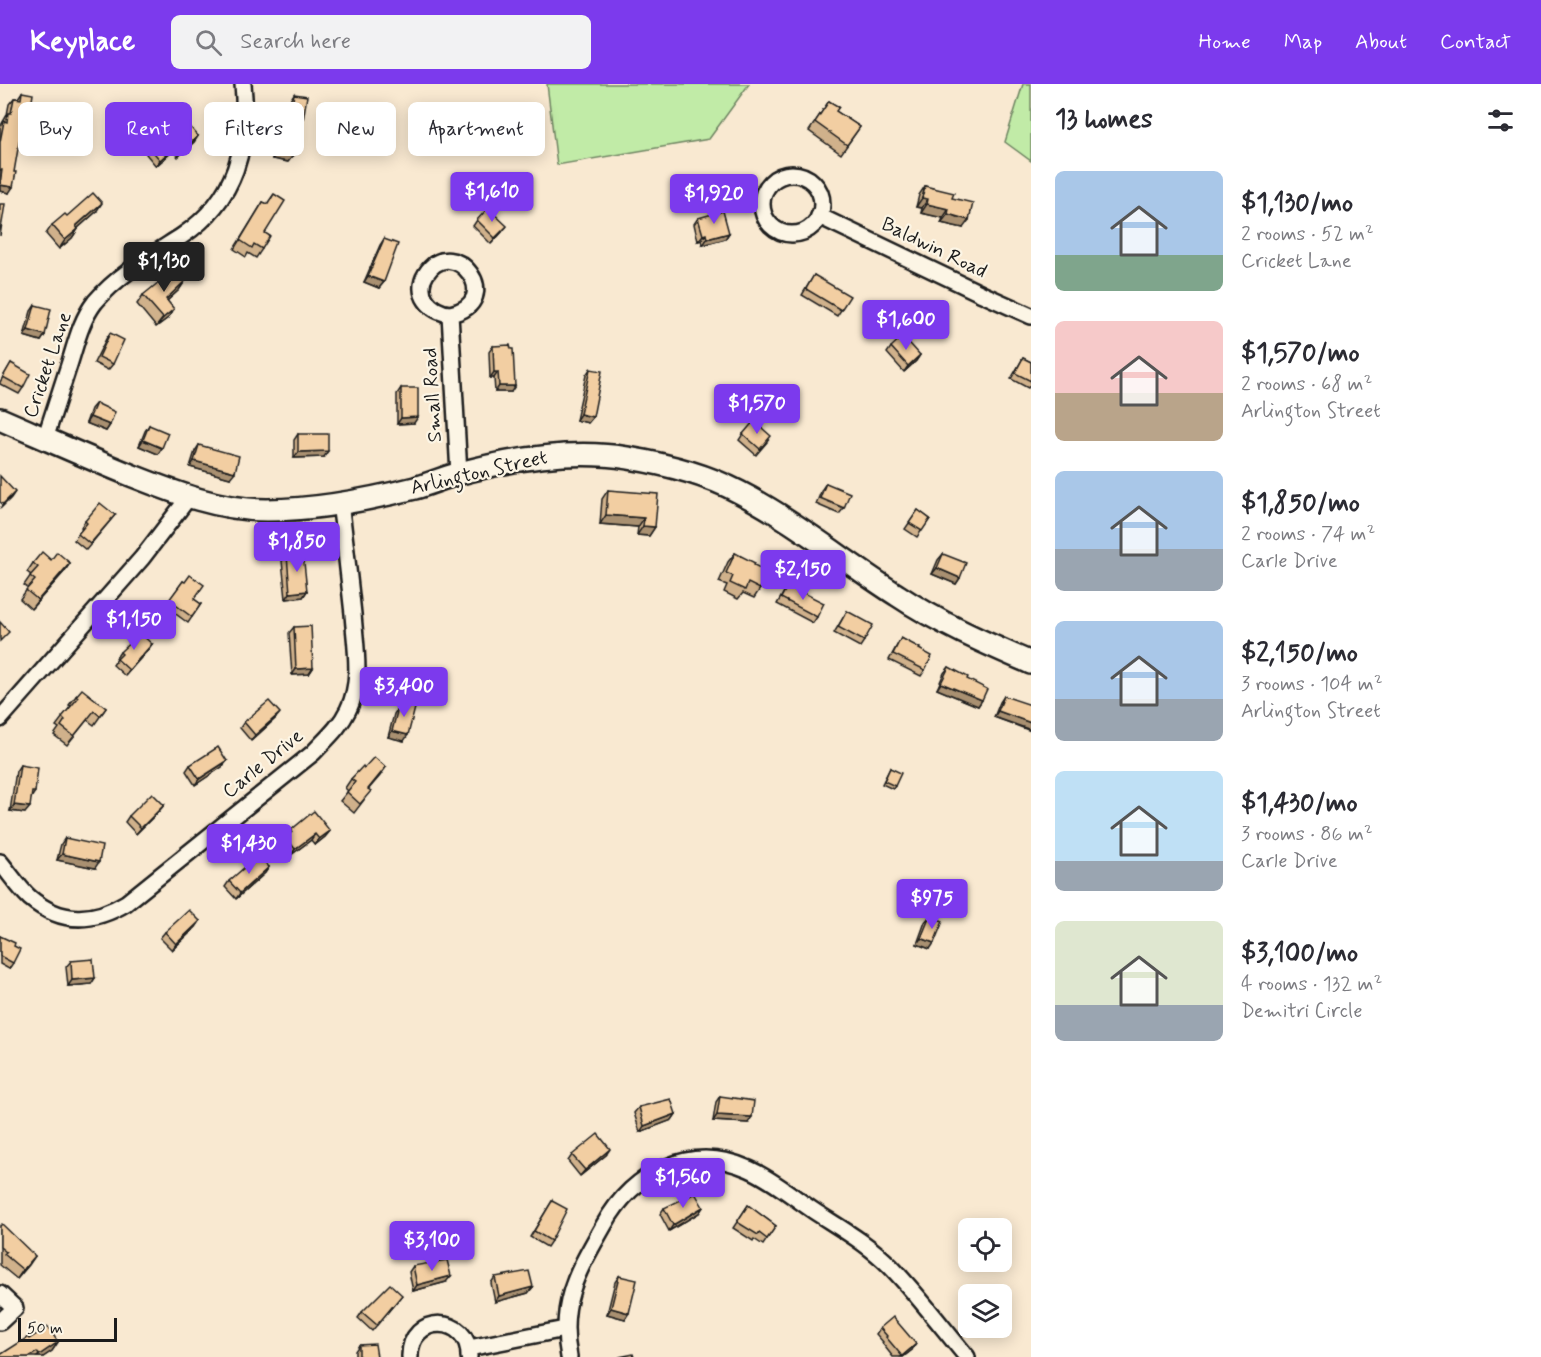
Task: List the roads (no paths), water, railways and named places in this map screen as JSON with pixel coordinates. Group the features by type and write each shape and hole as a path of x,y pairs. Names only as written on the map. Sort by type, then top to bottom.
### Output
{"street":[{"name":"Cricket Lane","path":"45,439 85,317 94,304 125,273 183,234 225,193 234,175 243,142 245,106 243,84"},
{"path":"788,174 799,175 816,186 821,195 822,206 819,216 807,230 789,234 779,231 766,219 762,201 764,192 778,177 788,174"},
{"name":"Baldwin Road","path":"819,216 1031,316"},
{"name":"Small Road","path":"450,314 459,474"},
{"name":"Arlington Street","path":"0,419 171,492 245,509 293,509 340,503 416,488 459,474 521,460 565,455 625,458 680,469 737,491 771,510 928,615 963,634 1031,663"},
{"path":"0,719 142,558 189,497"},
{"name":"Carle Drive","path":"0,862 28,897 46,910 64,917 108,914 126,903 313,753 336,729 349,710 356,689 357,668 340,503"},
{"path":"569,1357 565,1329 567,1307 574,1279 606,1220 623,1196 640,1181 683,1162 705,1160 729,1162 758,1173 866,1245 898,1275 967,1357"},
{"path":"0,1294 15,1308 0,1322"},
{"path":"410,1357 410,1349 415,1337 424,1328 436,1324 448,1326 459,1332 469,1352 565,1329"}]}
